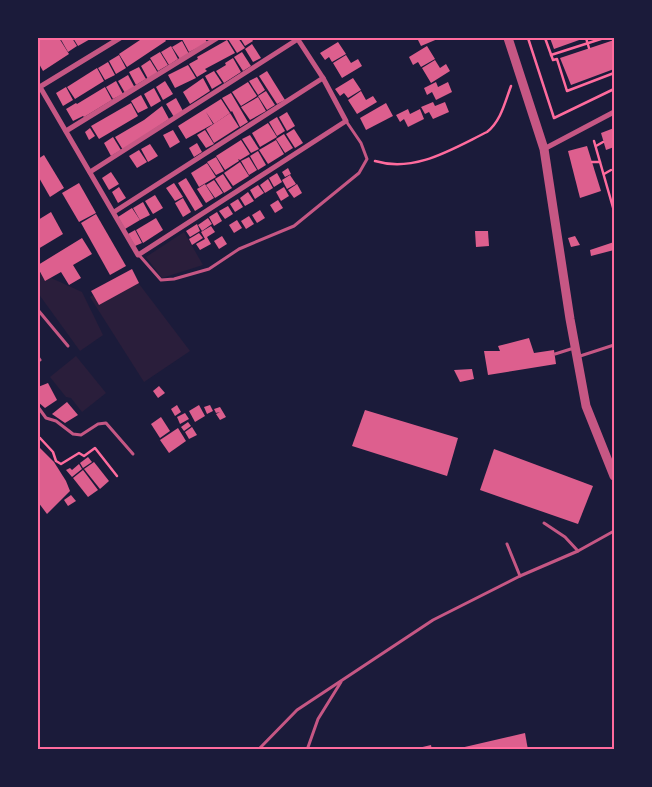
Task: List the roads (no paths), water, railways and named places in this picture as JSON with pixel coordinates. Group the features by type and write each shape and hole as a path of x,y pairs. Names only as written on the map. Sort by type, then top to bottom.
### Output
{"street":[{"path":"90,172 298,38 346,120 138,254 38,87 120,38"},
{"path":"66,131 217,38"},
{"path":"508,38 544,148 586,406 614,476"},
{"path":"114,212 323,78"},
{"path":"544,148 614,112"}],"lane":[{"path":"138,254 161,280 174,279 210,269 239,249 294,226 359,173 368,159 361,143 346,120"},
{"path":"38,310 68,346"},
{"path":"577,358 614,345"},
{"path":"555,354 575,347"},
{"path":"38,407 46,418 56,421 74,434 81,435 98,424 106,424 133,454"},
{"path":"544,523 565,537 578,551"},
{"path":"258,750 297,710 433,620 520,576 578,551 614,531"},
{"path":"507,544 520,576"},
{"path":"307,750 318,718 342,679"}]}
